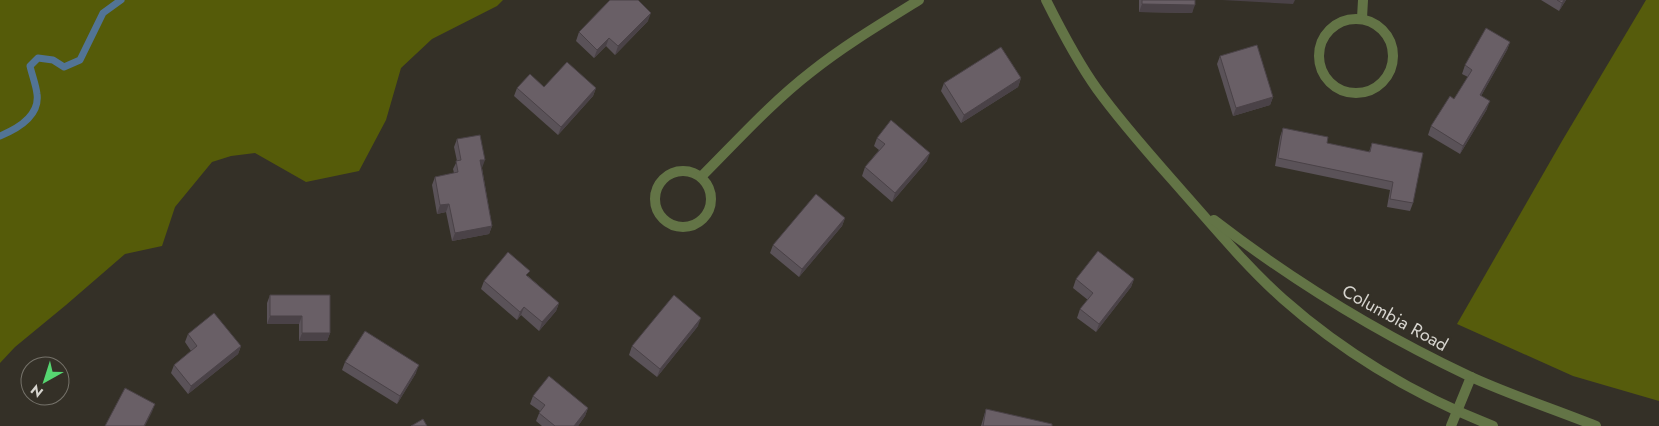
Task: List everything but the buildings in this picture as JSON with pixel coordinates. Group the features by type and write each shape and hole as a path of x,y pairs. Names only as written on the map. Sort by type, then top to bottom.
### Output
{"street":[{"path":"701,178 764,113 811,72 869,31 919,0"},
{"name":"Columbia Road","path":"1046,0 1064,36 1096,88 1133,135 1240,256 1282,299 1331,337 1386,373 1457,412 1493,426"},
{"path":"1362,18 1363,0"},
{"path":"1362,18 1379,25 1391,41 1394,56 1391,72 1380,85 1368,92 1353,93 1338,88 1328,80 1320,67 1319,56 1321,43 1330,28 1344,20 1362,18"},
{"path":"679,171 691,172 701,178 709,188 711,201 708,212 700,222 682,228 664,221 658,213 654,195 664,177 671,172 679,171"},
{"name":"Columbia Road","path":"1195,206 1249,247 1348,312 1400,342 1471,377 1596,426"},
{"path":"1451,426 1471,377"}],"green space":[{"path":"0,0 503,0 497,6 432,39 401,68 386,120 359,171 306,182 255,153 231,156 212,162 175,207 162,246 125,254 15,347 0,363"},
{"path":"1646,0 1659,0 1659,401 1573,376 1457,324 1562,141"}],"waterway":[{"path":"0,136 26,121 35,109 37,94 30,66 38,58 53,60 64,67 80,60 103,13 121,0"}]}
